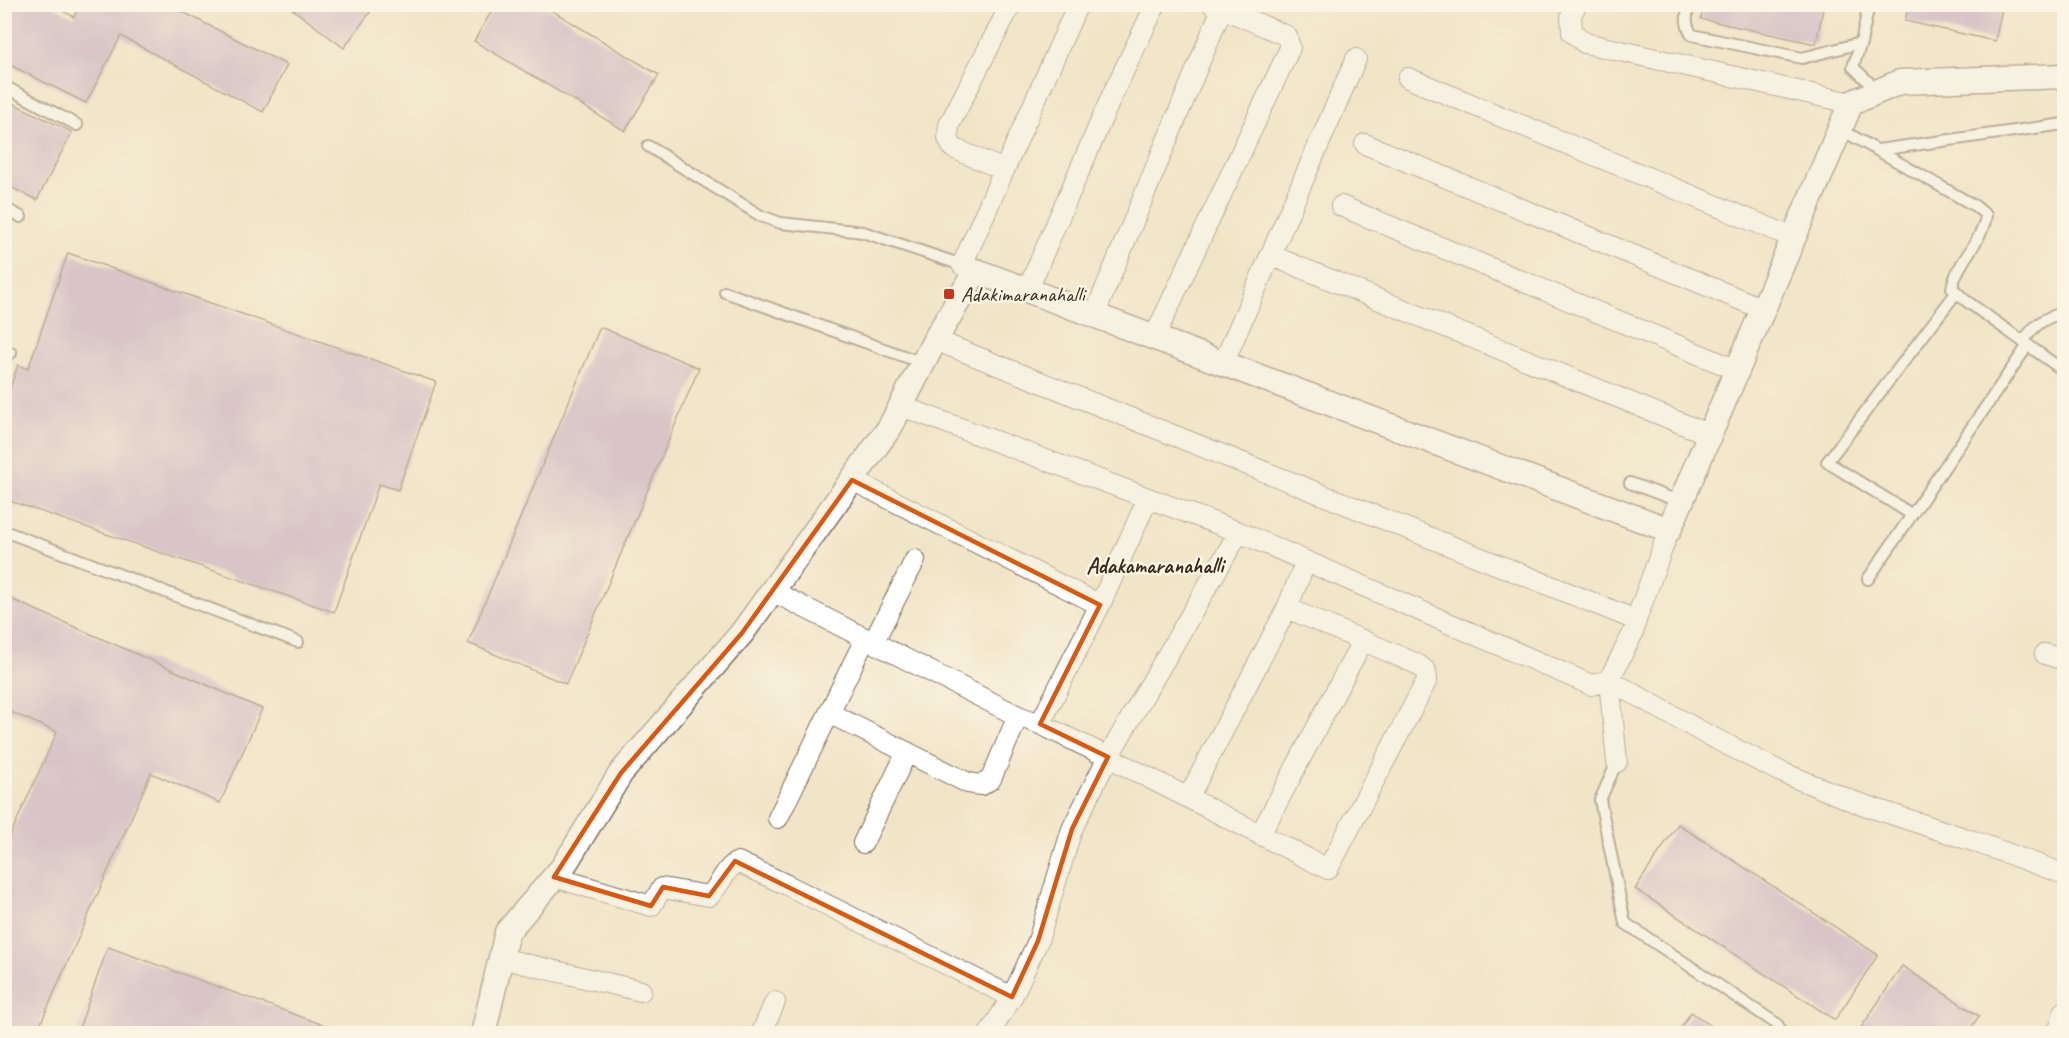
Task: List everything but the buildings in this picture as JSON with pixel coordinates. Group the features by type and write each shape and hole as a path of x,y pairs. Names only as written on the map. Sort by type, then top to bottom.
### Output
{"street":[{"path":"1004,170 953,148 948,138 949,125 1011,4"},
{"path":"483,1034 507,932 563,867 621,773 742,633 890,427 936,340 969,268 1004,170 1078,4"},
{"path":"1027,291 1114,91 1156,4"},
{"path":"1577,4 1571,15 1572,32 1585,43 1851,103 1900,82 2064,76"},
{"path":"1094,316 1217,6 1287,36 1290,48 1154,338"},
{"path":"1223,364 1356,58"},
{"path":"1408,78 1794,238"},
{"path":"1617,762 1609,680 1633,633 1680,502 1851,103"},
{"path":"1365,144 1763,309"},
{"path":"1341,206 1737,370"},
{"path":"1270,255 1710,435"},
{"path":"969,268 1669,530"},
{"path":"936,340 1636,620"},
{"path":"901,406 1239,532 1591,685 1609,680 1702,732 1781,772 1855,802 2064,874"},
{"path":"852,480 1100,605"},
{"path":"1040,724 1100,605 1148,498"},
{"path":"989,1034 1012,998 1038,941 1072,830 1108,757 1239,532"},
{"path":"778,818 829,713 915,560"},
{"path":"1188,798 1287,608 1306,561"},
{"path":"772,591 1328,869 1427,680 1426,671 1417,664 1287,608"},
{"path":"1260,835 1363,640"},
{"path":"2044,654 2064,660"},
{"path":"829,713 969,783 982,785 991,779 1018,716"},
{"path":"862,843 907,752"},
{"path":"554,877 651,906 662,888 709,896 733,864 738,862 1012,998"},
{"path":"500,958 641,991"},
{"path":"761,1034 775,1002"}],"lane":[{"path":"1689,4 1686,18 1687,27 1692,35 1802,58 1861,43"},
{"path":"1869,4 1861,43 1853,67 1878,92"},
{"path":"4,86 78,125"},
{"path":"1878,150 2064,124"},
{"path":"1840,129 1986,214 1985,226 1954,277 1952,288 2064,371"},
{"path":"648,146 761,216 781,223 862,232 969,268"},
{"path":"4,208 21,217"},
{"path":"725,292 924,363"},
{"path":"1911,514 1827,462 1956,293"},
{"path":"1868,579 2026,343 2033,326 2064,313"},
{"path":"1630,483 1680,502"},
{"path":"4,531 298,642"},
{"path":"1617,762 1600,800 1625,923 1777,1024 1782,1034"}],"highlighted area":[{"path":"852,480 1100,605 1040,724 1108,757 1072,829 1038,941 1012,997 735,861 709,896 663,887 651,906 554,877 621,773 742,633"}],"place":[{"name":"Adakimaranahalli","path":"949,294"}],"district":[{"name":"Adakamaranahalli","path":"1155,566"}]}
